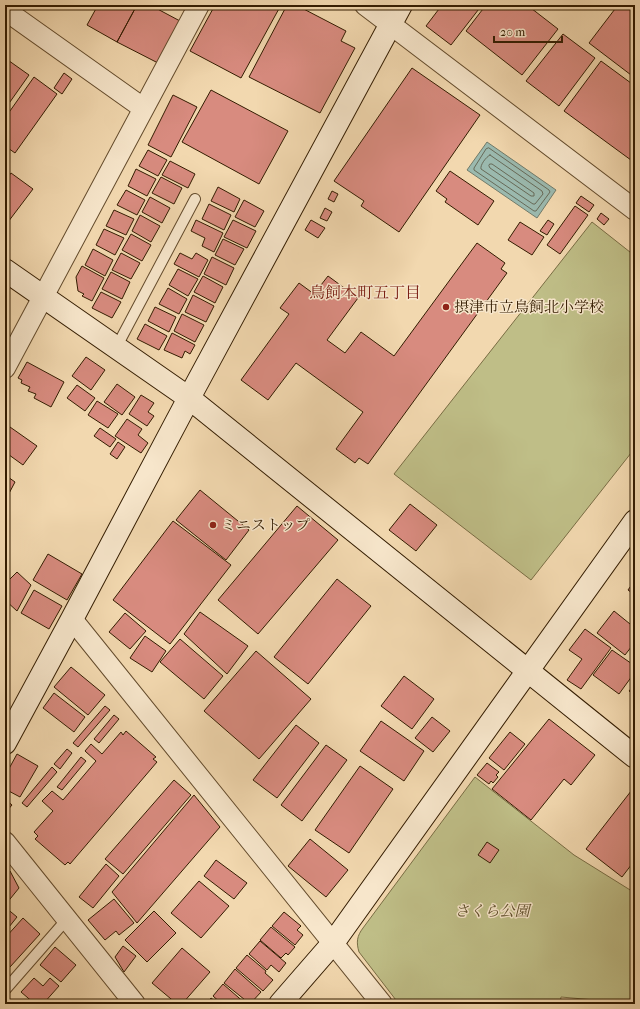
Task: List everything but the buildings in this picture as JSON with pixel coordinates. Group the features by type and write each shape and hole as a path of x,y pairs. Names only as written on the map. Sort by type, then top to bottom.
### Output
{"street":[{"path":"5,368 42,296 199,5"},
{"path":"365,5 635,210"},
{"path":"5,743 188,398 401,5"},
{"path":"5,10 143,108"},
{"path":"5,270 188,398 527,672 635,757"},
{"path":"280,1004 333,943 635,521"},
{"path":"72,619 382,1004"},
{"path":"8,852 66,919 134,1004"}],"lane":[{"path":"116,348 195,199"},
{"path":"5,990 66,919"}],"green space":[{"path":"592,222 635,256 635,448 531,580 394,474"},
{"name":"さくら公園","path":"475,777 574,855 635,893 635,993 628,1003 561,997 560,1004 399,1004 359,952 358,936 361,931"}],"water":[{"path":"487,142 556,190 537,218 467,170"}],"place":[{"name":"摂津市立鳥飼北小学校","path":"446,307"},
{"name":"ミニストップ","path":"213,525"}],"district":[{"name":"鳥飼本町五丁目","path":"365,292"}]}
